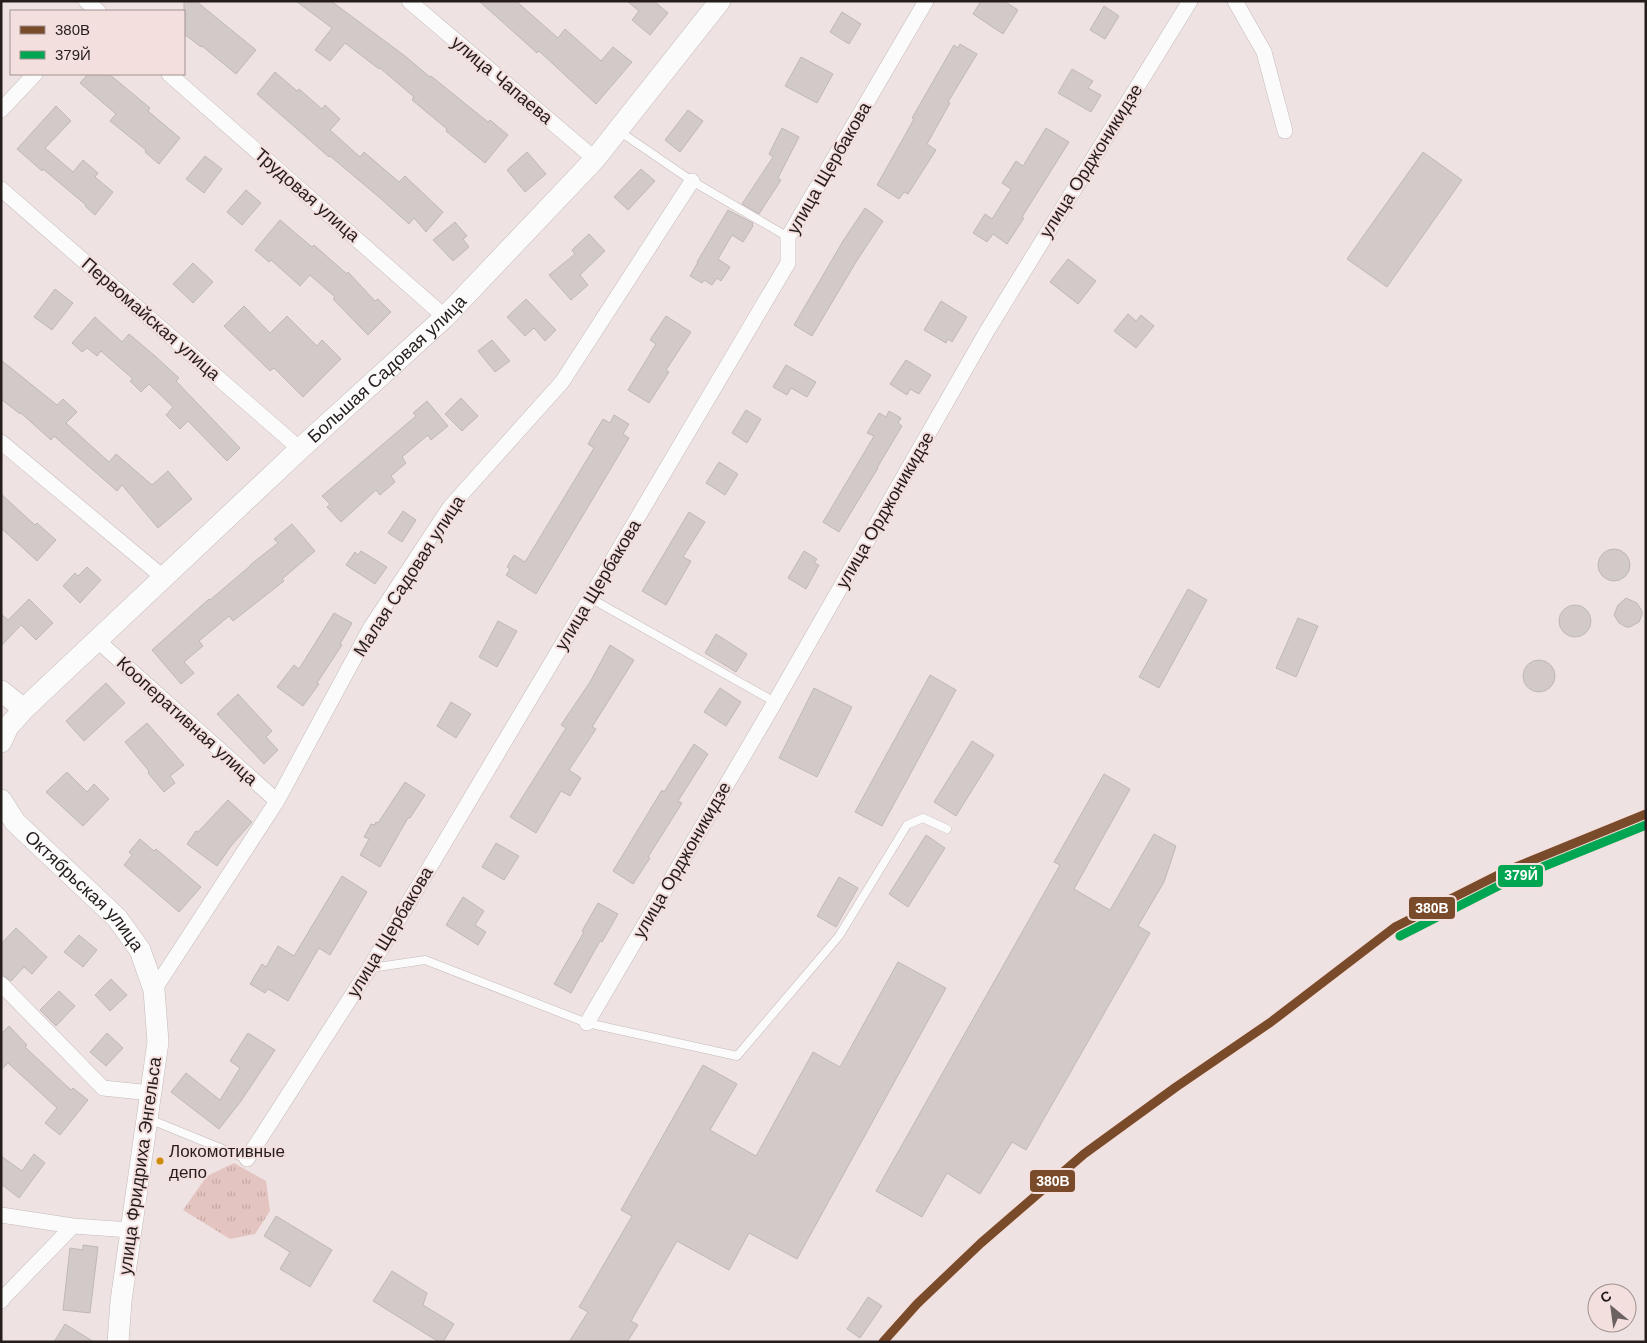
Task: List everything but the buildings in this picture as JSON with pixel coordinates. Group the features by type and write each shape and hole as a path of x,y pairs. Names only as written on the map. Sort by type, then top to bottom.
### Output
{"main road":[{"name":"Большая Садовая улица","path":"24,710 300,449 445,317 595,159 720,1"},
{"path":"1,691 24,710 8,727 1,742"},
{"name":"Октябрьская улица","path":"1,800 15,822 117,918 140,950 154,990"},
{"name":"улица Фридриха Энгельса","path":"118,1342 121,1301 158,1042 154,990"}],"street":[{"name":"улица Чапаева","path":"410,1 595,159"},
{"name":"улица Щербакова","path":"247,1159 369,969 788,263 788,237 926,1"},
{"name":"улица Орджоникидзе","path":"587,1023 775,702 986,331 1190,1"},
{"path":"1235,1 1264,52 1286,131"},
{"path":"1,110 34,75"},
{"name":"Трудовая улица","path":"170,75 445,317"},
{"name":"Малая Садовая улица","path":"154,990 277,802 371,627 450,507 562,382 692,181"},
{"name":"Первомайская улица","path":"1,189 300,449"},
{"path":"1,442 164,578"},
{"name":"Кооперативная улица","path":"98,641 277,802"},
{"path":"1,984 103,1088 151,1093"},
{"path":"1,1215 72,1226 131,1230"},
{"path":"1,1302 72,1226"}],"lane":[{"path":"618,130 692,181 788,237"},
{"path":"590,598 775,702"},
{"path":"369,969 425,960 587,1023 737,1056 839,936 907,825 923,818 947,829"},
{"path":"147,1118 247,1159"}],"green space":[{"path":"234,1163 266,1181 270,1211 255,1234 230,1239 183,1210 207,1176"}],"railway":[{"path":"887,1342 917,1304"}],"transit line":[{"name":"380В","path":"883,1342 917,1304 981,1243 1084,1154 1176,1087 1271,1022 1395,927 1506,871 1646,814"},
{"name":"379Й","path":"1400,936 1510,880 1646,825"}],"place":[{"name":"Локомотивные депо","path":"160,1161"}]}
